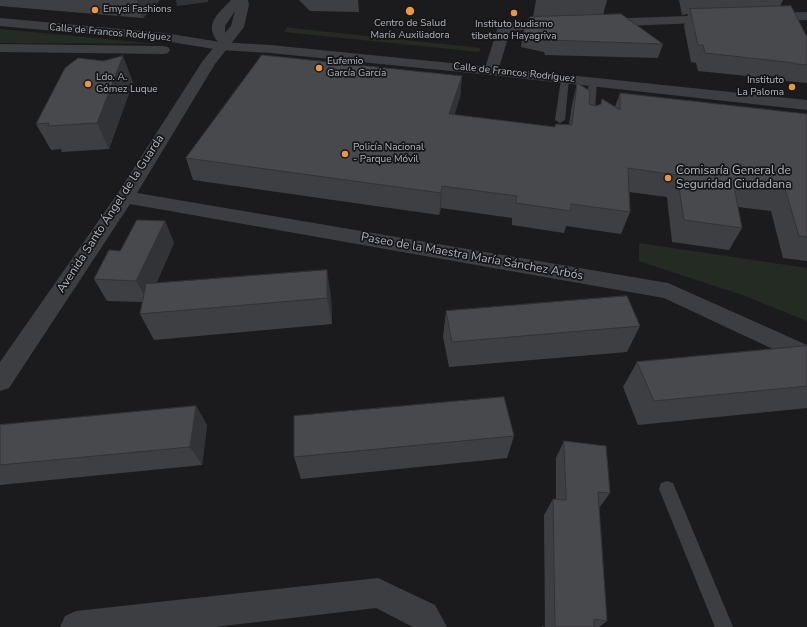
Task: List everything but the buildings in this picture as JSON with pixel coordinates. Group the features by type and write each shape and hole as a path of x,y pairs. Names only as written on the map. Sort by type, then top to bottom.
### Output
{"street":[{"path":"223,43 218,33 218,26 238,0"},
{"name":"Avenida Santo Ángel de la Guarda","path":"0,381 125,197 223,43 237,27 243,5 242,0"},
{"path":"752,18 807,16"},
{"path":"586,23 728,19"},
{"name":"Calle de Francos Rodríguez","path":"0,22 165,37 807,105"},
{"path":"491,71 502,29 515,26 570,24"},
{"name":"Calle de Francos Rodríguez","path":"0,48 154,50 223,43"},
{"name":"Paseo de la Maestra María Sánchez Arbós","path":"125,197 668,291 807,355"},
{"path":"76,627 378,593 424,616 431,627"}],"lane":[{"path":"560,120 565,79"},
{"path":"589,124 593,82"},
{"path":"667,489 724,627"}],"shaded area":[{"path":"287,27 481,48 479,52 284,32"},
{"path":"0,29 158,44 0,43"},
{"path":"639,243 807,268 807,321 745,296 639,261"}],"place":[{"name":"Emysi Fashions","path":"95,10"},
{"name":"Centro de Salud María Auxiliadora","path":"410,11"},
{"name":"Instituto budismo tibetano Hayagriva","path":"514,13"},
{"name":"Eufemio García García","path":"319,68"},
{"name":"Ldo. A. Gómez Luque","path":"88,84"},
{"name":"Instituto La Paloma","path":"792,87"},
{"name":"Policía Nacional - Parque Móvil","path":"345,154"},
{"name":"Comisaría General de Seguridad Ciudadana","path":"668,178"}]}
